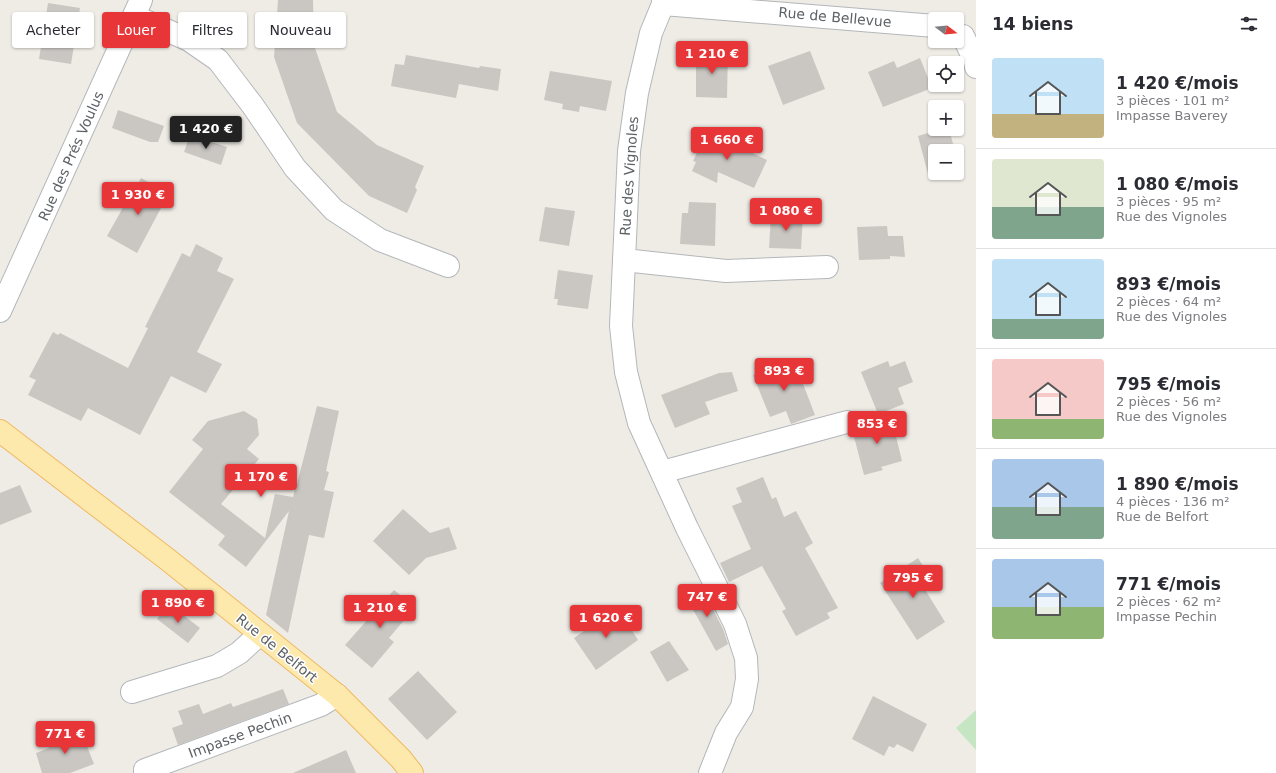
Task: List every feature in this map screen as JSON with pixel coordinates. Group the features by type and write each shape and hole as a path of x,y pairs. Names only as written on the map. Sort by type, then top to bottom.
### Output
{"main road":[{"name":"Rue de Belfort","path":"0,431 167,559 337,695 401,759 412,773"}],"street":[{"name":"Rue de Bellevue","path":"663,2 928,25"},
{"name":"Rue des Vignoles","path":"663,2 651,33 637,93 628,151 621,326 626,372 639,423 687,528 735,624 746,658 746,679 742,707 726,733 710,773"},
{"path":"138,8 218,60 253,106 295,168 334,210 380,240 448,266"},
{"name":"Rue des Prés Voulus","path":"0,311 138,8"},
{"path":"965,35 976,68"},
{"path":"624,260 726,271 827,267"},
{"path":"662,472 847,422"},
{"path":"132,692 217,666 239,653 260,634"},
{"name":"Impasse Pechin","path":"145,773 145,770 321,705 337,695"}],"green space":[{"path":"976,710 976,750 956,728"}],"building":[{"path":"278,0 313,0 313,12 277,12"},
{"path":"48,3 80,8 79,12 47,12"},
{"path":"41,48 74,48 71,64 39,59"},
{"path":"275,48 315,48 337,112 377,145 424,166 415,187 417,190 407,213 369,196 297,123 274,57"},
{"path":"810,51 825,89 783,105 768,66"},
{"path":"696,52 728,52 727,98 696,97"},
{"path":"406,55 479,68 480,66 501,69 498,91 459,84 456,98 391,86 395,64 404,65"},
{"path":"920,58 928,78 928,90 883,107 868,72 894,61 897,68"},
{"path":"550,71 612,81 606,111 580,106 579,112 562,109 563,104 544,100"},
{"path":"118,110 164,126 158,142 150,142 112,128"},
{"path":"707,132 767,160 754,188 718,172 717,183 692,171 696,162 693,161"},
{"path":"928,133 928,136 951,136 953,144 928,144 928,174 918,136"},
{"path":"190,135 227,147 221,165 184,152"},
{"path":"141,178 169,193 137,253 107,236 130,195 132,196"},
{"path":"689,202 716,203 715,246 680,244 682,213 688,213"},
{"path":"545,207 575,211 569,246 539,241"},
{"path":"771,214 803,215 801,249 769,248"},
{"path":"887,226 888,236 903,236 905,257 890,256 890,259 859,260 857,227"},
{"path":"196,244 223,258 217,271 234,279 197,352 222,364 206,393 171,376 140,435 88,408 81,421 28,395 36,380 29,377 53,332 58,335 60,333 128,368 148,328 145,327 182,253 190,257"},
{"path":"558,270 593,275 588,309 557,305 558,299 554,299"},
{"path":"788,361 789,365 795,363 815,415 791,424 786,411 770,417 753,375"},
{"path":"888,361 890,367 905,361 913,382 898,388 904,404 878,414 861,372"},
{"path":"732,372 738,391 705,402 710,414 675,428 661,395 719,373"},
{"path":"317,406 339,411 326,471 329,472 324,490 334,492 324,538 309,535 288,633 266,615 289,511 246,567 218,545 225,536 169,492 203,449 192,440 208,421 244,411 257,419 259,435 247,449 259,459 221,504 265,538 275,494 293,497"},
{"path":"891,416 902,461 881,467 883,470 864,475 853,433 856,431 859,424"},
{"path":"763,477 772,499 776,497 784,517 796,511 813,543 805,548 838,608 827,613 830,618 796,636 782,611 786,609 762,566 729,582 720,563 751,549 732,506 742,502 736,488"},
{"path":"20,485 32,512 0,525 0,493"},
{"path":"403,509 430,533 449,527 457,549 426,558 409,575 373,541"},
{"path":"918,558 930,577 921,583 945,622 917,640 880,583"},
{"path":"701,586 723,629 728,644 716,651 685,595"},
{"path":"394,590 415,607 389,638 394,642 372,668 345,645"},
{"path":"169,604 200,628 188,643 157,619"},
{"path":"619,610 638,640 596,670 574,638 607,615 609,617"},
{"path":"669,641 689,670 667,682 650,652"},
{"path":"418,671 457,712 427,740 388,699"},
{"path":"283,689 289,704 178,745 172,728 183,724 178,711 199,704 203,714 231,703 233,707"},
{"path":"873,696 927,724 913,752 897,744 894,748 889,746 884,756 852,739"},
{"path":"81,731 94,764 70,773 42,773 36,753 49,748 47,743"},
{"path":"346,750 356,773 293,773"}]}
